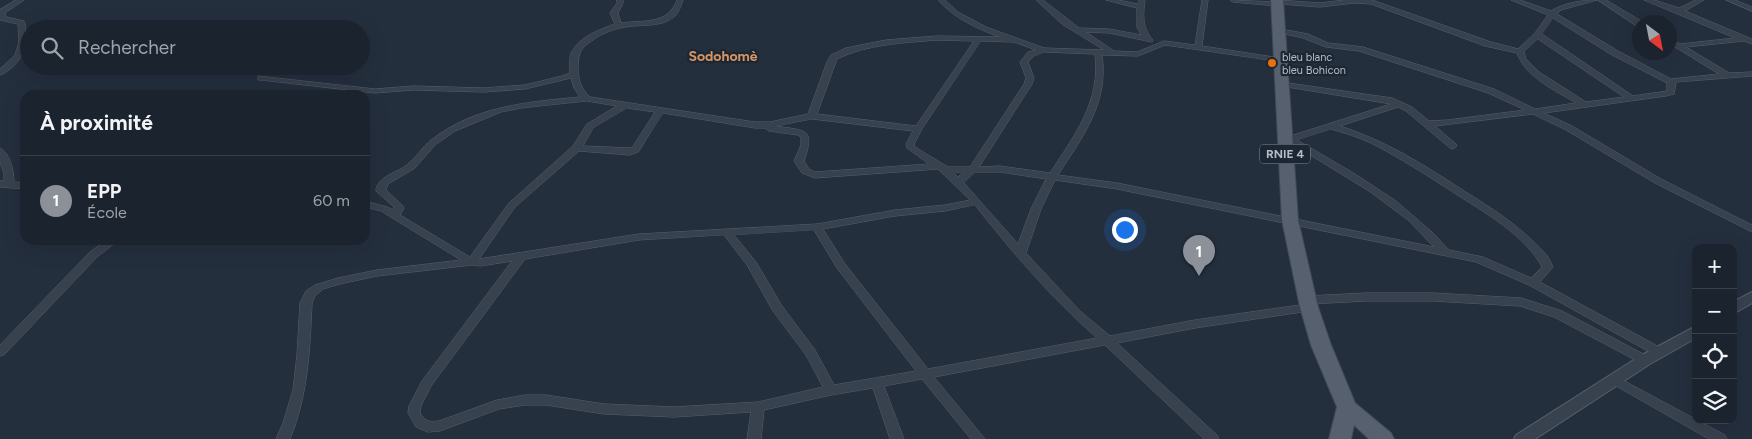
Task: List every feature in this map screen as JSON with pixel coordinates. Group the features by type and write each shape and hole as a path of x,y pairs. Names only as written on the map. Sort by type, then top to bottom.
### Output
{"main road":[{"name":"RNIE 4","path":"1277,2 1281,84 1287,140 1290,220 1308,303 1322,345 1347,407 1383,439"},
{"path":"1340,439 1347,407"}],"street":[{"path":"20,23 3,18 1,12 21,0"},
{"path":"619,26 614,13 620,0"},
{"path":"587,99 580,93 574,74 575,53 580,46 594,36 619,26 667,18 675,14 680,0"},
{"path":"941,0 956,13 983,29 1042,50"},
{"path":"1039,0 1077,30 1110,52"},
{"path":"1109,0 1141,4 1140,22 1143,34 1147,39"},
{"path":"1198,47 1205,0"},
{"path":"1233,0 1320,4 1354,1 1372,2 1488,44 1520,52"},
{"path":"1514,0 1552,14 1615,53 1671,82 1680,79 1752,74"},
{"path":"1571,0 1581,4"},
{"path":"1520,52 1538,35 1552,14 1559,9 1594,0"},
{"path":"1601,0 1632,19"},
{"path":"1647,0 1679,11 1749,41"},
{"path":"1679,11 1701,0"},
{"path":"1732,1 1744,0"},
{"path":"1732,1 1752,9"},
{"path":"1077,30 1109,31 1160,43 1280,60"},
{"path":"1278,30 1305,36 1326,45 1353,47 1378,54 1483,89 1534,110 1596,143 1658,181 1752,229"},
{"path":"1538,35 1632,98"},
{"path":"812,116 831,62 839,54 865,47 910,40 950,37 1014,40"},
{"path":"979,39 918,130 910,144 911,148 943,168 977,202 1076,314 1107,340 1212,439"},
{"path":"1678,46 1749,41"},
{"path":"958,183 972,169 1028,84 1030,78 1024,64 1026,59 1034,52 1042,50 1142,53 1160,43"},
{"path":"1678,46 1728,76"},
{"path":"0,73 19,56 20,52"},
{"path":"1021,253 1046,186 1088,119 1100,86 1101,64 1098,52"},
{"path":"1520,52 1524,63 1583,104"},
{"path":"370,90 413,88 484,90 525,87 565,78 574,74"},
{"path":"261,78 366,90"},
{"path":"1427,124 1448,123 1671,92 1671,82"},
{"path":"1281,84 1376,97 1400,104 1453,146"},
{"path":"395,215 399,208 381,191 381,187 385,182 412,166 444,133 508,108 542,102 587,99 801,133 805,138 805,144 799,162 808,173 815,175 875,171 908,166 1000,169 1053,176 1290,220 1479,259 1533,283 1659,352"},
{"path":"1287,140 1400,104"},
{"path":"283,439 289,428 302,371 306,303 310,294 328,284 370,275 472,262 512,205 577,148 590,126 625,105"},
{"path":"577,148 630,152 635,150 661,110"},
{"path":"755,125 770,125 812,116 918,130"},
{"path":"1332,126 1364,137 1418,165 1492,214 1537,249 1547,261 1548,266 1533,283"},
{"path":"1287,140 1380,195 1422,228 1445,252"},
{"path":"0,151 9,174 5,185 20,186"},
{"path":"370,205 384,209 472,262 481,264 639,237 817,227 895,213 945,208 977,202"},
{"path":"817,227 842,266 884,323 978,439"},
{"path":"727,233 752,264 777,308 811,353 832,390"},
{"path":"0,352 93,255 107,245"},
{"path":"520,258 426,384 415,406 414,413 421,424 428,427 440,426 497,405 525,400 546,400 604,409 665,412 758,407 832,390 1308,303 1366,297 1433,297 1521,302 1558,314 1645,360"},
{"path":"1737,306 1752,297"},
{"path":"1522,439 1645,360 1692,333"},
{"path":"1615,380 1720,439"},
{"path":"876,383 897,439"},
{"path":"754,439 758,407"}],"place":[{"name":"bleu blanc bleu Bohicon","path":"1272,63"},
{"name":"EPP","path":"1199,276"}],"district":[{"name":"Sodohomè","path":"723,56"}]}
